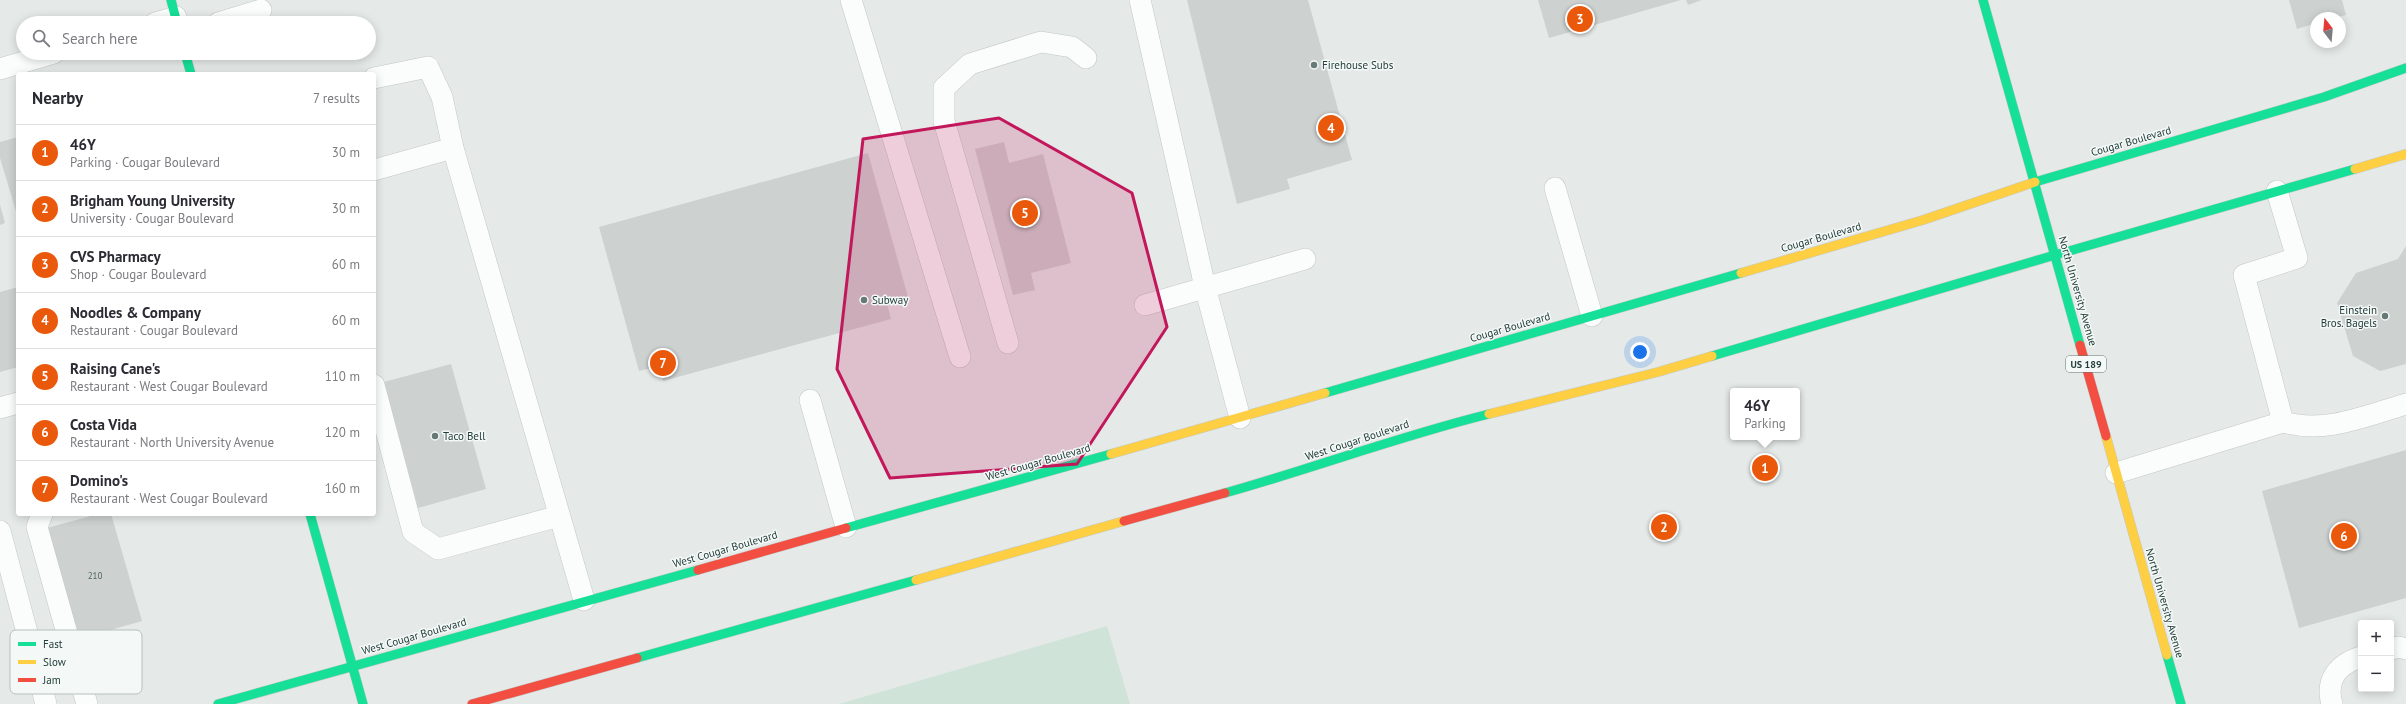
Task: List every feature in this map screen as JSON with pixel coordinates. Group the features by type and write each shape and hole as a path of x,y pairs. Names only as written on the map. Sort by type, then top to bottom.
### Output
{"main road":[{"name":"North University Avenue","path":"1983,0 2181,704"},
{"path":"187,60 190,72"},
{"name":"Cougar Boulevard","path":"1240,418 1923,220 2035,182 2324,97 2406,68"},
{"path":"2055,255 2406,154"},
{"name":"West Cougar Boulevard","path":"472,704 1276,478 1440,426 1658,372 2055,255"},
{"name":"West Cougar Boulevard","path":"218,704 584,600 1240,418"},
{"path":"311,516 362,704"}],"lane":[{"path":"851,0 960,357"},
{"path":"1140,0 1205,287 1240,418"},
{"path":"241,16 261,10"},
{"path":"1008,343 944,121 944,88 970,64 1041,42 1072,47 1086,58"},
{"path":"0,69 30,60"},
{"path":"376,78 428,67 442,97 453,148 584,600"},
{"path":"376,169 453,148"},
{"path":"1554,188 1592,316"},
{"path":"2278,191 2297,258 2244,275 2283,422"},
{"path":"1145,304 1305,259"},
{"path":"376,393 413,532 438,549 559,516"},
{"path":"810,400 846,527"},
{"path":"0,408 16,404"},
{"path":"2116,473 2283,422 2301,427 2324,427 2406,404"},
{"path":"41,516 37,527 66,630"},
{"path":"0,532 26,630"},
{"path":"2394,648 2399,647 2406,649"},
{"path":"2332,704 2328,691 2334,676 2346,661 2358,658"},
{"path":"43,694 46,704"},
{"path":"84,694 87,704"}],"highlighted area":[{"path":"999,118 1132,193 1167,327 1077,464 890,478 837,369 863,139"}],"green space":[{"path":"1107,626 1130,704 839,704"}],"building":[{"path":"1187,0 1308,0 1352,160 1287,179 1290,189 1237,204"},
{"path":"1538,0 1681,0 1549,38"},
{"path":"1686,0 1702,0 1688,5"},
{"path":"2289,0 2342,0 2345,12 2310,12 2310,25 2297,29"},
{"path":"16,138 16,211 0,158 0,142"},
{"path":"1004,142 1009,163 1043,154 1071,263 1031,273 1035,290 1013,295 975,149"},
{"path":"868,153 908,297 887,303 891,319 663,381 659,366 639,371 599,227"},
{"path":"0,205 5,223 0,225"},
{"path":"2406,246 2406,364 2380,371 2353,356 2337,303 2356,273 2398,259"},
{"path":"16,288 16,368 0,372 0,292"},
{"name":"Taco Bell","path":"451,364 486,489 418,508 384,382"},
{"path":"2406,450 2406,598 2299,628 2262,491"},
{"path":"91,516 112,516 142,621 110,630 76,630 47,528"}],"traffic: fast":[{"path":"171,0 175,16"},
{"path":"1983,0 2080,345"},
{"path":"187,60 190,72"},
{"path":"2035,182 2324,97 2406,68"},
{"path":"2055,255 2355,169"},
{"path":"1712,356 2055,255"},
{"path":"1325,393 1741,273"},
{"path":"1225,493 1423,432 1489,414"},
{"path":"846,528 1111,454"},
{"path":"311,516 363,704"},
{"path":"218,704 698,570"},
{"path":"637,658 916,580"},
{"path":"2167,655 2181,704"}],"traffic: slow":[{"path":"2355,169 2406,154"},
{"path":"1741,273 1923,220 2035,182"},
{"path":"1489,414 1658,372 1712,356"},
{"path":"1111,454 1325,393"},
{"path":"2106,436 2167,655"},
{"path":"916,580 1124,521"}],"traffic: jam":[{"path":"2080,345 2106,436"},
{"path":"1124,521 1225,493"},
{"path":"698,570 846,528"},
{"path":"472,704 637,658"}],"place":[{"name":"CVS Pharmacy","path":"1580,19"},
{"name":"Firehouse Subs","path":"1314,65"},
{"name":"Noodles & Company","path":"1331,128"},
{"name":"Raising Cane's","path":"1025,213"},
{"name":"Subway","path":"864,300"},
{"name":"Einstein Bros. Bagels","path":"2385,316"},
{"name":"Domino's","path":"663,363"},
{"name":"Taco Bell","path":"435,436"},
{"name":"46Y","path":"1765,468"},
{"name":"Brigham Young University","path":"1664,527"},
{"name":"Costa Vida","path":"2344,536"}]}
